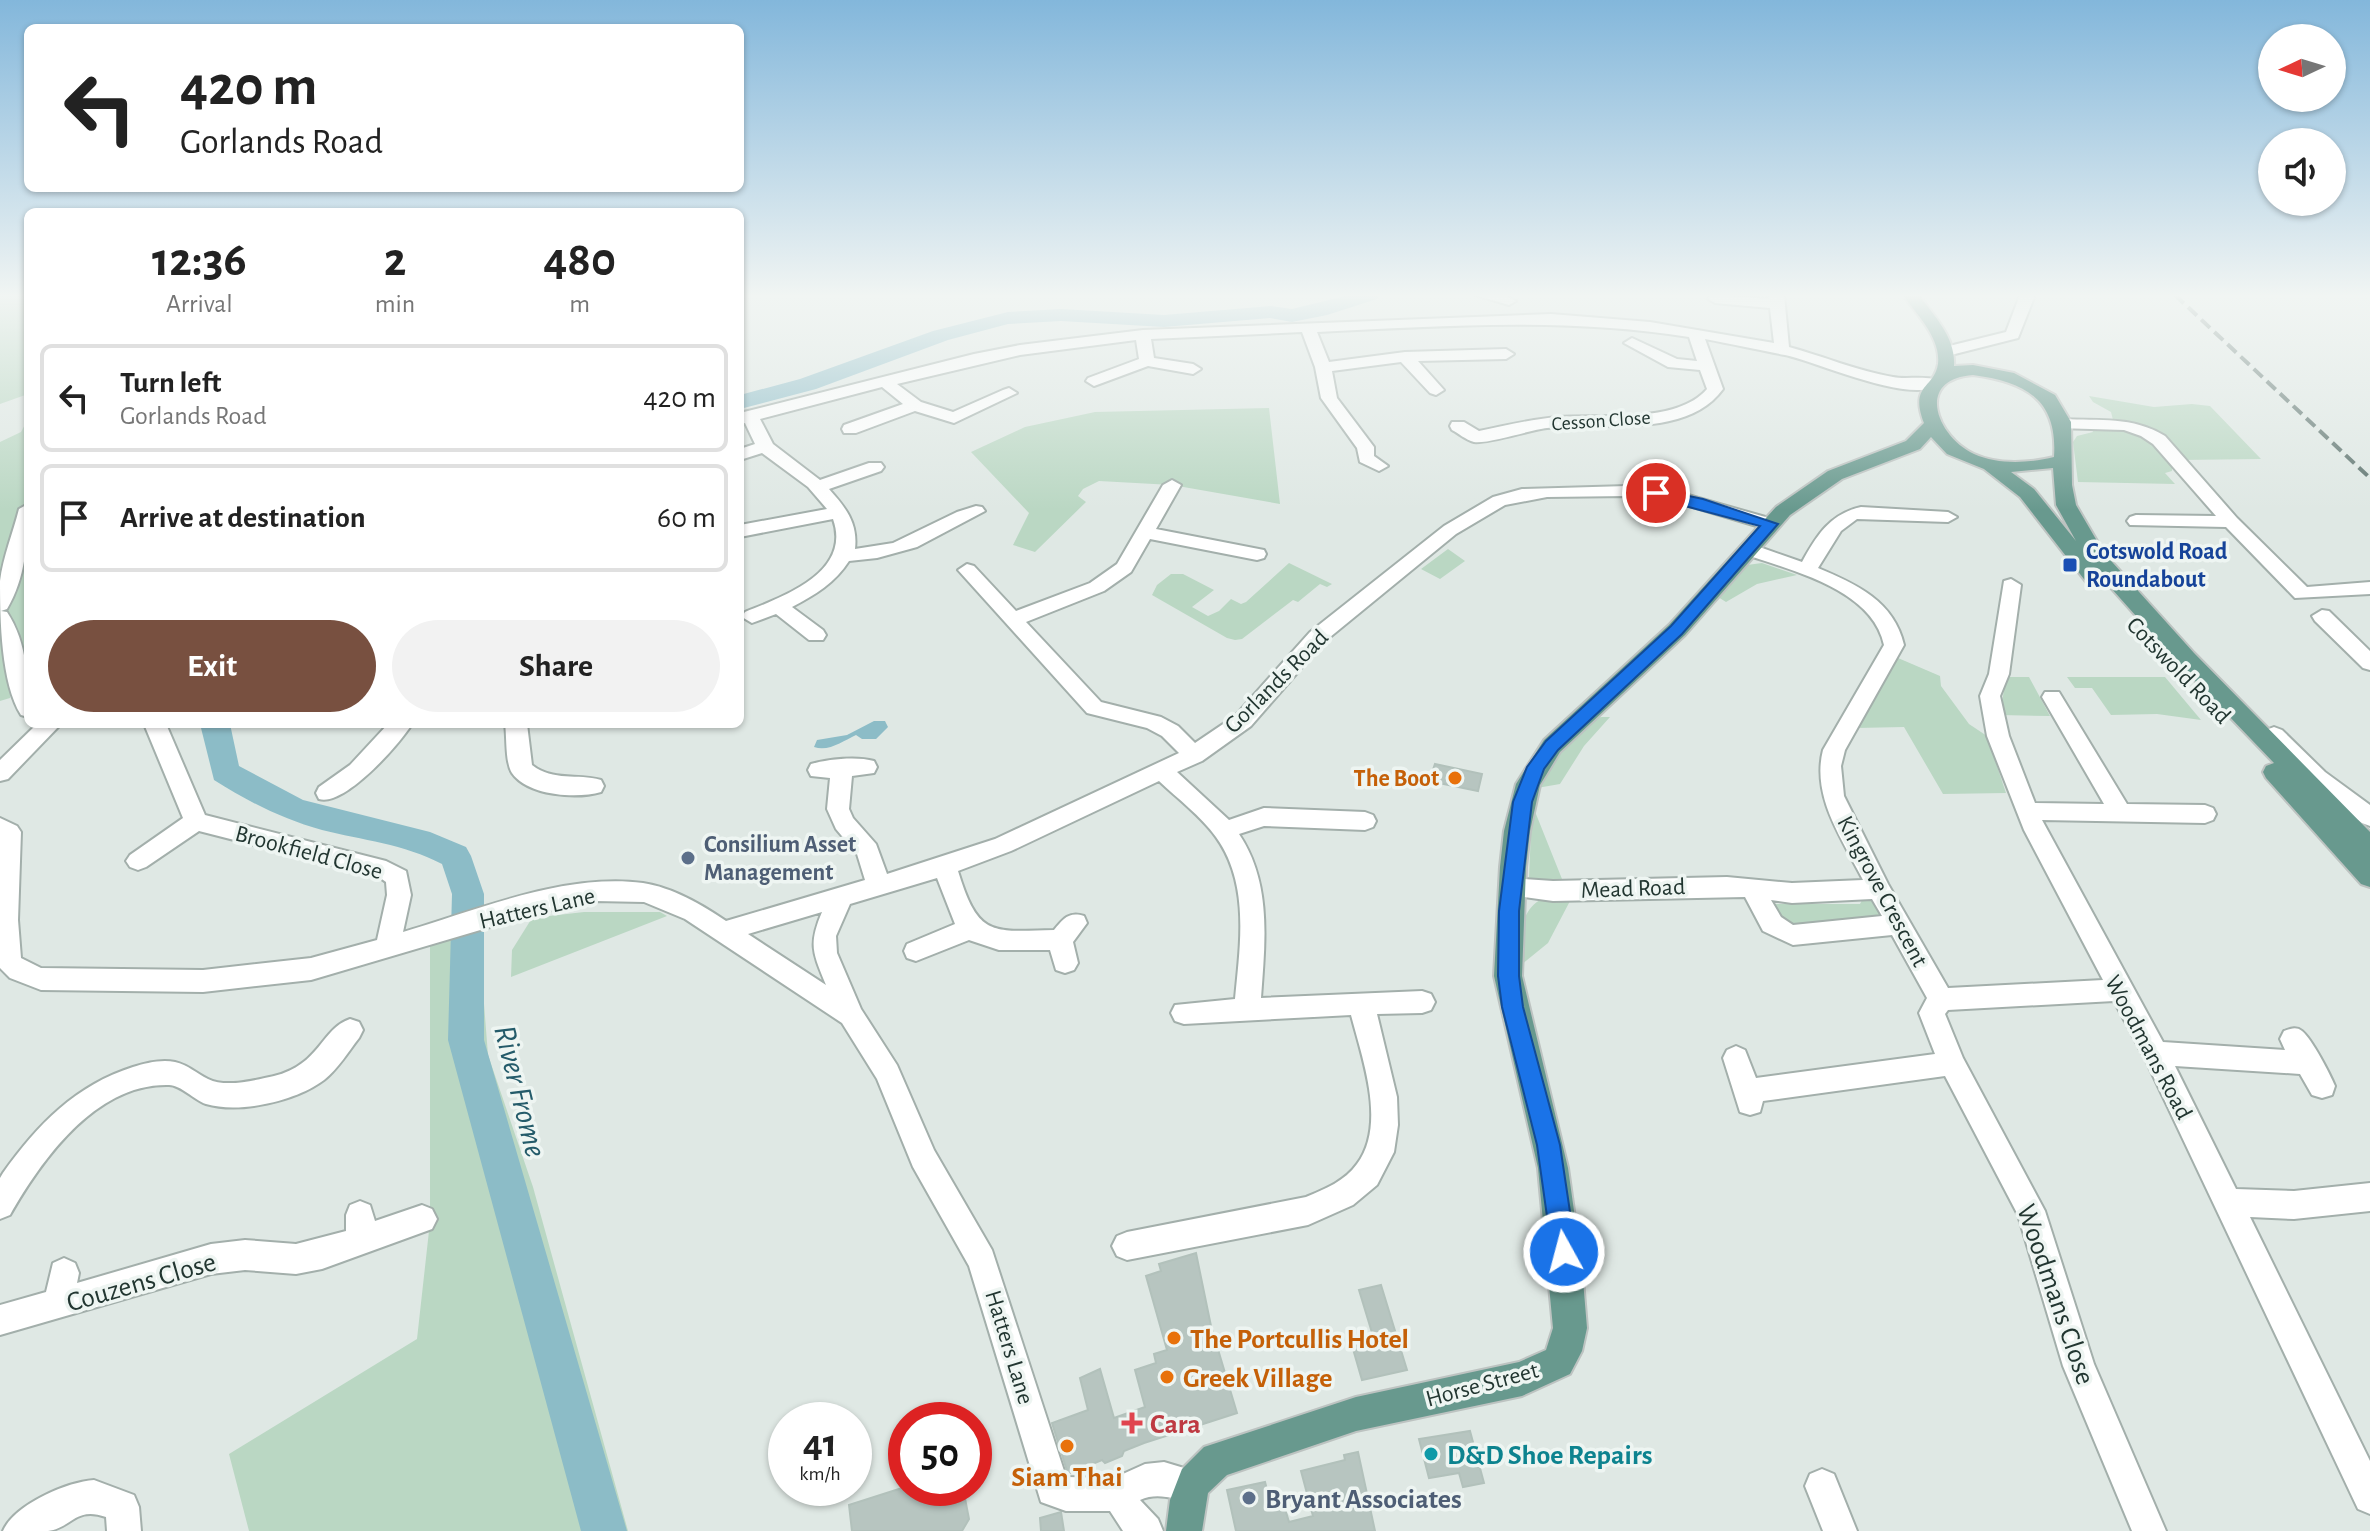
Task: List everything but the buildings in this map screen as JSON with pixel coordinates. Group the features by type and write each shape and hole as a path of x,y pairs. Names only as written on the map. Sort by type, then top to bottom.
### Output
{"main road":[{"path":"1947,366 1928,396 1931,418 1952,447 1979,462 2027,469 2064,460 2063,424 2058,409 2047,397 1996,366"},
{"path":"1938,379 1964,372 2005,374"},
{"name":"Horse Street","path":"1192,1486 1206,1466 1217,1460 1356,1414 1522,1379 1558,1362 1565,1351 1570,1328 1553,1168 1508,976 1511,887 1523,802 1536,767 1572,727 1677,630 1770,524 1835,475 1900,453 1921,439 1931,418"},
{"name":"Horse Street","path":"1900,453 1979,462"},
{"name":"Cotswold Road","path":"2064,460 2063,494 2069,515 2091,550 2177,648 2370,849"},
{"name":"Cotswold Road","path":"1979,462 2027,493 2122,610 2370,877"},
{"path":"1184,1531 1192,1486"}],"street":[{"path":"752,617 817,586 845,555 849,534 840,512 818,487 765,446 745,418 951,366"},
{"path":"1094,381 1133,366"},
{"path":"1178,366 1193,369"},
{"path":"1328,366 1323,367 1329,398 1365,447 1366,458 1379,466"},
{"path":"1414,366 1436,390"},
{"name":"Cesson Close","path":"1458,426 1476,437 1554,422 1668,415 1712,396 1714,381 1708,366"},
{"path":"1836,366 1896,384 1917,386 1938,379"},
{"path":"885,382 915,405 954,422 1009,393"},
{"path":"1896,384 1931,418"},
{"path":"850,429 915,405"},
{"path":"2063,424 2113,423 2146,430 2159,440 2231,522 2302,594 2370,588"},
{"path":"744,454 765,446"},
{"path":"818,487 875,467"},
{"path":"1015,619 1097,587 1124,568 1172,485"},
{"name":"Gorlands Road","path":"725,931 945,866 1058,821 1194,755 1243,721 1317,637 1450,530 1499,501 1522,494 1547,492 1627,491 1681,498 1770,524"},
{"path":"845,555 865,557 924,537 956,516 976,511"},
{"path":"744,530 840,512"},
{"path":"1806,571 1833,527 1848,514 1934,514"},
{"path":"2136,521 2185,528 2231,522"},
{"path":"0,605 8,588 24,525"},
{"path":"1146,533 1257,554"},
{"name":"Kingrove Crescent","path":"1748,549 1806,571 1868,601 1894,636 1894,645 1834,750 1830,766 1833,796 1879,889 1941,999"},
{"path":"967,570 1094,708 1153,722 1170,731 1194,755"},
{"name":"Woodmans Road","path":"2011,585 1999,674 1990,696 1998,736 2035,830 2155,1053 2370,1497"},
{"path":"778,606 816,642 836,627"},
{"path":"2322,616 2331,636 2370,663"},
{"path":"0,617 10,635 19,693 24,702"},
{"name":"Cotswold Road","path":"2229,691 2317,778 2370,817"},
{"path":"2065,707 2120,812"},
{"path":"0,773 46,728"},
{"path":"133,865 196,821 157,728"},
{"path":"333,782 380,749 398,728"},
{"path":"516,728 521,769 545,793 593,786"},
{"path":"866,767 830,770 838,809 844,823 868,850 879,886"},
{"path":"1162,771 1225,830 1248,879 1253,913 1247,1009"},
{"path":"2030,811 2205,814"},
{"path":"1225,830 1264,817 1365,821"},
{"name":"Brookfield Close","path":"196,821 386,870 398,878 399,895 387,948"},
{"name":"Hatters Lane","path":"0,827 9,832 10,841 7,944 10,963 21,973 41,979 203,981 311,969 538,903 595,891 645,893 694,912 851,1015 888,1073 923,1158 982,1260 1015,1360 1051,1487 1057,1493 1120,1495"},
{"path":"945,866 963,916 971,928 999,941 1066,942"},
{"name":"Mead Road","path":"1511,887 1553,891 1632,891 1691,886 1792,893 1879,889"},
{"path":"1754,889 1766,918 1783,933 1793,935 1900,924"},
{"path":"840,898 824,936 825,953 851,1015"},
{"path":"916,951 971,928"},
{"path":"1941,999 2119,990"},
{"name":"Woodmans Close","path":"1941,999 1932,1013 1952,1063 2031,1211 2079,1366 2149,1531"},
{"path":"1184,1013 1422,1002"},
{"path":"1127,1246 1308,1211 1329,1204 1365,1180 1382,1142 1386,1104 1361,1003"},
{"path":"0,1205 16,1174 39,1145 70,1115 104,1091 162,1073 176,1073 203,1091 222,1095 302,1081 316,1070 350,1030"},
{"path":"2293,1039 2322,1086"},
{"path":"2155,1053 2306,1063"},
{"path":"1736,1058 1749,1097 1952,1063"},
{"path":"2229,1203 2294,1205 2370,1197"},
{"name":"Couzens Close","path":"0,1320 211,1259 245,1255 296,1259 322,1254 361,1228 422,1219"},
{"path":"59,1304 64,1273"},
{"path":"1146,1531 1127,1510 1120,1495 1131,1484 1176,1478 1192,1486"},
{"path":"1822,1486 1840,1531"},
{"path":"20,1531 78,1497 103,1495 122,1507 124,1531"}],"green space":[{"path":"0,366 24,366 24,395 0,404"},
{"path":"2089,396 2154,407 2210,406 2261,459 2180,460 2151,431 2113,420 2111,412 2093,402"},
{"path":"1269,408 1280,504 1172,485 1099,481 1083,489 1078,496 1086,502 1035,552 1013,545 1029,513 971,452 1025,427 1095,412"},
{"path":"24,426 24,683 11,687 10,698 0,701 0,442 21,432"},
{"path":"2125,429 2147,437 2172,466 2172,471 2165,473 2175,484 2078,482 2073,442 2077,436 2092,430"},
{"path":"1448,549 1465,561 1440,579 1421,569"},
{"path":"1289,563 1332,584 1327,587 1320,584 1298,602 1293,600 1242,639 1227,638 1152,595 1157,585 1171,574 1183,574 1214,590 1192,607 1208,616 1219,611 1231,599 1241,604 1246,602"},
{"path":"1762,563 1797,575 1757,584 1726,602 1718,597 1747,565"},
{"path":"1898,658 1940,676 1941,686 1969,724 1987,736 2006,793 1943,794 1904,727 1856,728"},
{"path":"2006,677 2029,677 2050,716 2000,715"},
{"path":"2067,677 2165,677 2201,720 2157,714 2111,715 2092,688 2075,688"},
{"path":"1610,717 1584,746 1560,784 1537,788 1560,752 1595,718"},
{"path":"1532,809 1566,889 1534,883 1529,877"},
{"path":"1863,898 1881,905 1880,917 1794,926 1778,919 1774,904 1860,904"},
{"path":"1540,900 1570,901 1548,943 1521,965 1524,920"},
{"path":"584,912 660,912 667,916 511,977 512,950 532,918"},
{"path":"478,927 488,1055 533,1187 628,1531 249,1531 229,1454 417,1339 430,1222 430,941"}],"water":[{"path":"874,721 885,721 888,727 876,739 862,739 856,735 830,747 814,747 817,740 847,735"}],"waterway":[{"name":"River Frome","path":"744,401 808,384 855,366"},
{"name":"River Frome","path":"216,728 225,772 262,794 302,812 419,840 455,856 468,894 466,1040 604,1531"}],"railway":[{"path":"2251,366 2370,478"}],"place":[{"name":"Cotswold Road Roundabout","path":"2070,565"},
{"name":"The Boot","path":"1455,778"},
{"name":"Consilium Asset Management","path":"688,858"},
{"name":"The Portcullis Hotel","path":"1174,1338"},
{"name":"Greek Village","path":"1167,1377"},
{"name":"Cara","path":"1132,1423"},
{"name":"Siam Thai","path":"1067,1446"},
{"name":"D&D Shoe Repairs","path":"1431,1454"},
{"name":"Bryant Associates","path":"1249,1498"}],"route":[{"path":"1564,1252 1549,1145 1513,1007 1508,976 1509,911 1517,831 1528,784 1552,746 1677,630 1770,524 1743,514 1656,493"}]}
